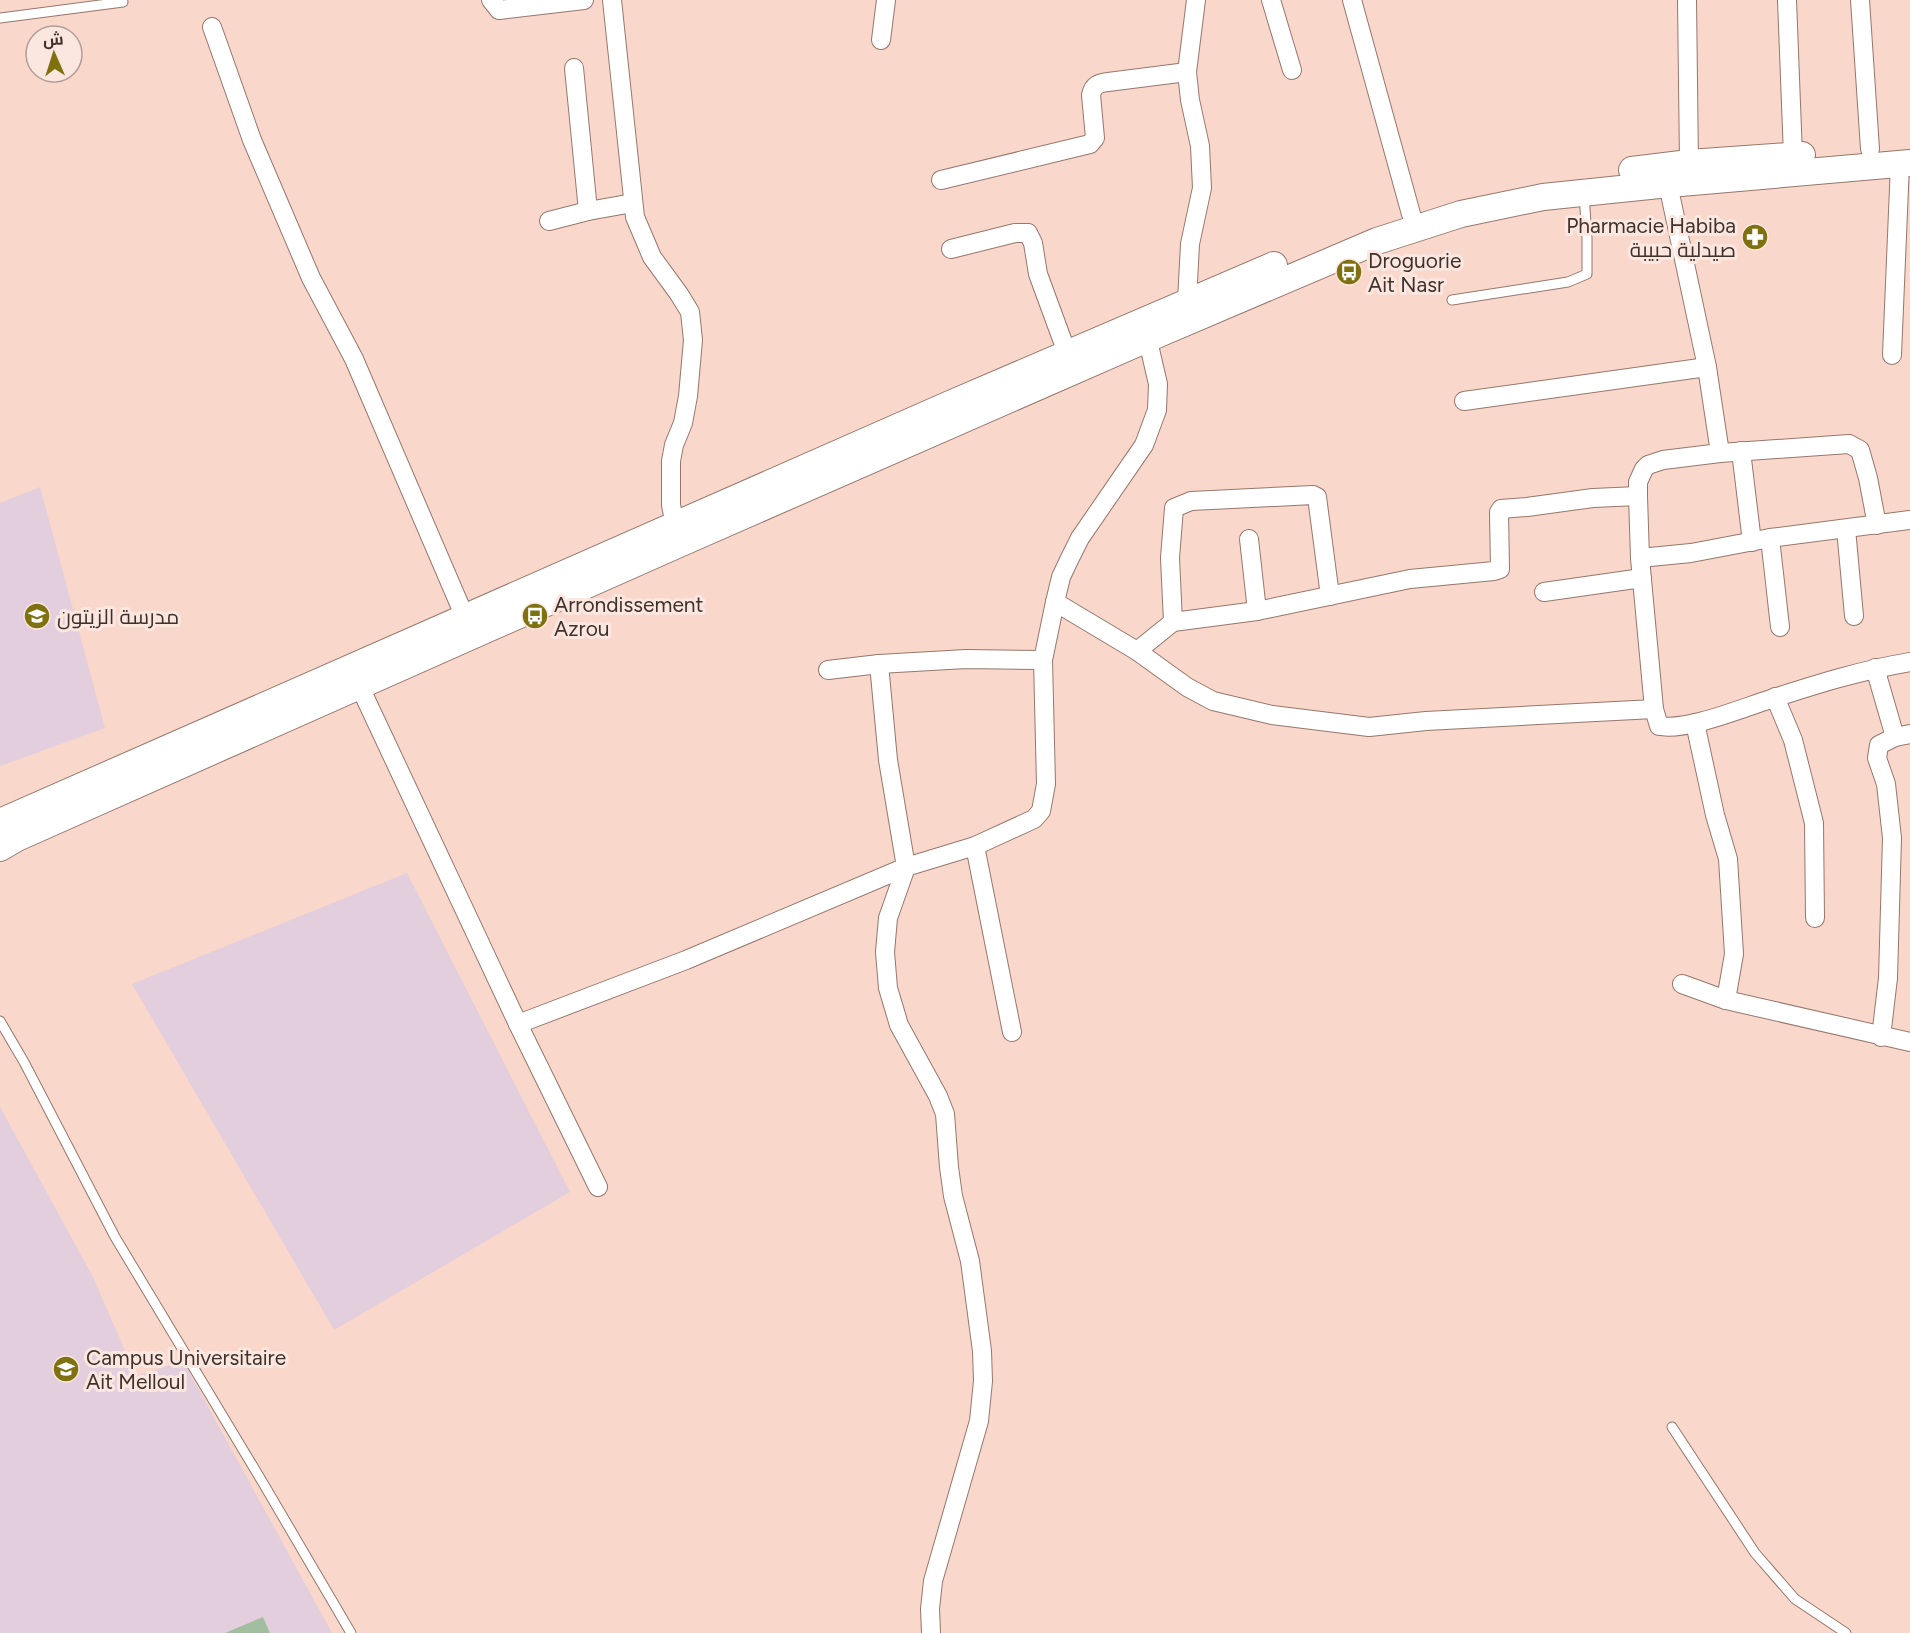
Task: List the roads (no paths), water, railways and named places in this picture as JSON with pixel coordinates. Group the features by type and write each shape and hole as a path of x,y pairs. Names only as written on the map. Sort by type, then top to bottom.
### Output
{"main road":[{"path":"0,848 220,736 469,626 1145,329 1366,245 1421,226 1502,205 1584,192 1674,171 1870,149 1907,158"},
{"path":"1188,311 1326,244 1411,214 1503,189 1595,174 1907,158"},
{"path":"677,535 1067,353 1145,329"},
{"path":"0,822 220,736 360,687 469,626"}],"street":[{"path":"491,0 498,10 584,0"},
{"path":"612,0 635,217 652,257 690,312 693,340 692,369 683,423 674,445 671,461 671,505 677,535"},
{"path":"1188,311 1190,244 1202,188 1200,146 1190,100 1187,72 1196,0"},
{"path":"1272,0 1292,70"},
{"path":"1352,0 1411,214"},
{"path":"1686,0 1674,171 1720,453"},
{"path":"1787,0 1793,156"},
{"path":"1860,0 1870,149"},
{"path":"881,40 889,1"},
{"path":"212,27 252,140 311,278 354,359 469,626"},
{"path":"574,68 588,211"},
{"path":"941,180 1090,144 1095,138 1091,95 1096,85 1187,72"},
{"path":"1892,355 1907,158"},
{"path":"549,221 633,203"},
{"path":"951,249 1015,233 1028,233 1033,243 1038,274 1067,353"},
{"path":"518,1024 686,960 906,867 975,846 1034,819 1041,811 1046,784 1044,660 1061,577 1075,548 1144,445 1157,410 1158,384 1145,329"},
{"path":"1464,401 1707,367"},
{"path":"1877,525 1860,450 1849,444 1720,453 1663,460 1648,465 1641,473 1638,496 1640,558 1654,709 1659,726 1695,723 1875,668 1910,662"},
{"path":"1741,451 1780,627"},
{"path":"1173,622 1170,558 1174,508 1191,501 1313,495 1317,497 1330,596"},
{"path":"1137,651 1173,622 1257,611 1410,579 1500,569 1499,512 1501,509 1593,498 1638,496"},
{"path":"1640,558 1691,553 1761,540 1910,520"},
{"path":"1846,529 1854,616"},
{"path":"1249,538 1257,611"},
{"path":"1544,592 1642,578"},
{"path":"1055,602 1137,651 1187,687 1213,701 1272,715 1369,727 1426,721 1654,709"},
{"path":"828,670 879,664 966,659 1044,660"},
{"path":"879,664 888,760 906,867 888,918 885,952 888,988 899,1025 938,1096 945,1114 948,1167 970,1262 977,1305 983,1381 979,1421 933,1581 930,1609 931,1633"},
{"path":"1875,668 1902,736 1879,745 1876,751 1886,784 1892,838 1888,978 1881,1037"},
{"path":"360,687 518,1024 598,1187"},
{"path":"1774,697 1793,740 1814,824 1815,918"},
{"path":"1695,723 1715,815 1728,859 1734,954 1726,1000"},
{"path":"975,846 1012,1032"},
{"path":"1682,984 1726,1000 1910,1042"}],"lane":[{"path":"0,18 123,2"},
{"path":"1452,300 1568,282 1587,274 1584,192"},
{"path":"0,1021 24,1062 115,1237 351,1633"},
{"path":"1672,1427 1755,1553 1795,1599 1846,1633"}],"place":[{"name":"Pharmacie Habiba صيدلية حبيبة","path":"1755,237"},
{"name":"Droguorie Ait Nasr","path":"1349,272"},
{"name":"مدرسة الزيتون","path":"37,616"},
{"name":"Arrondissement Azrou","path":"535,616"},
{"name":"Campus Universitaire Ait Melloul","path":"66,1369"}]}
